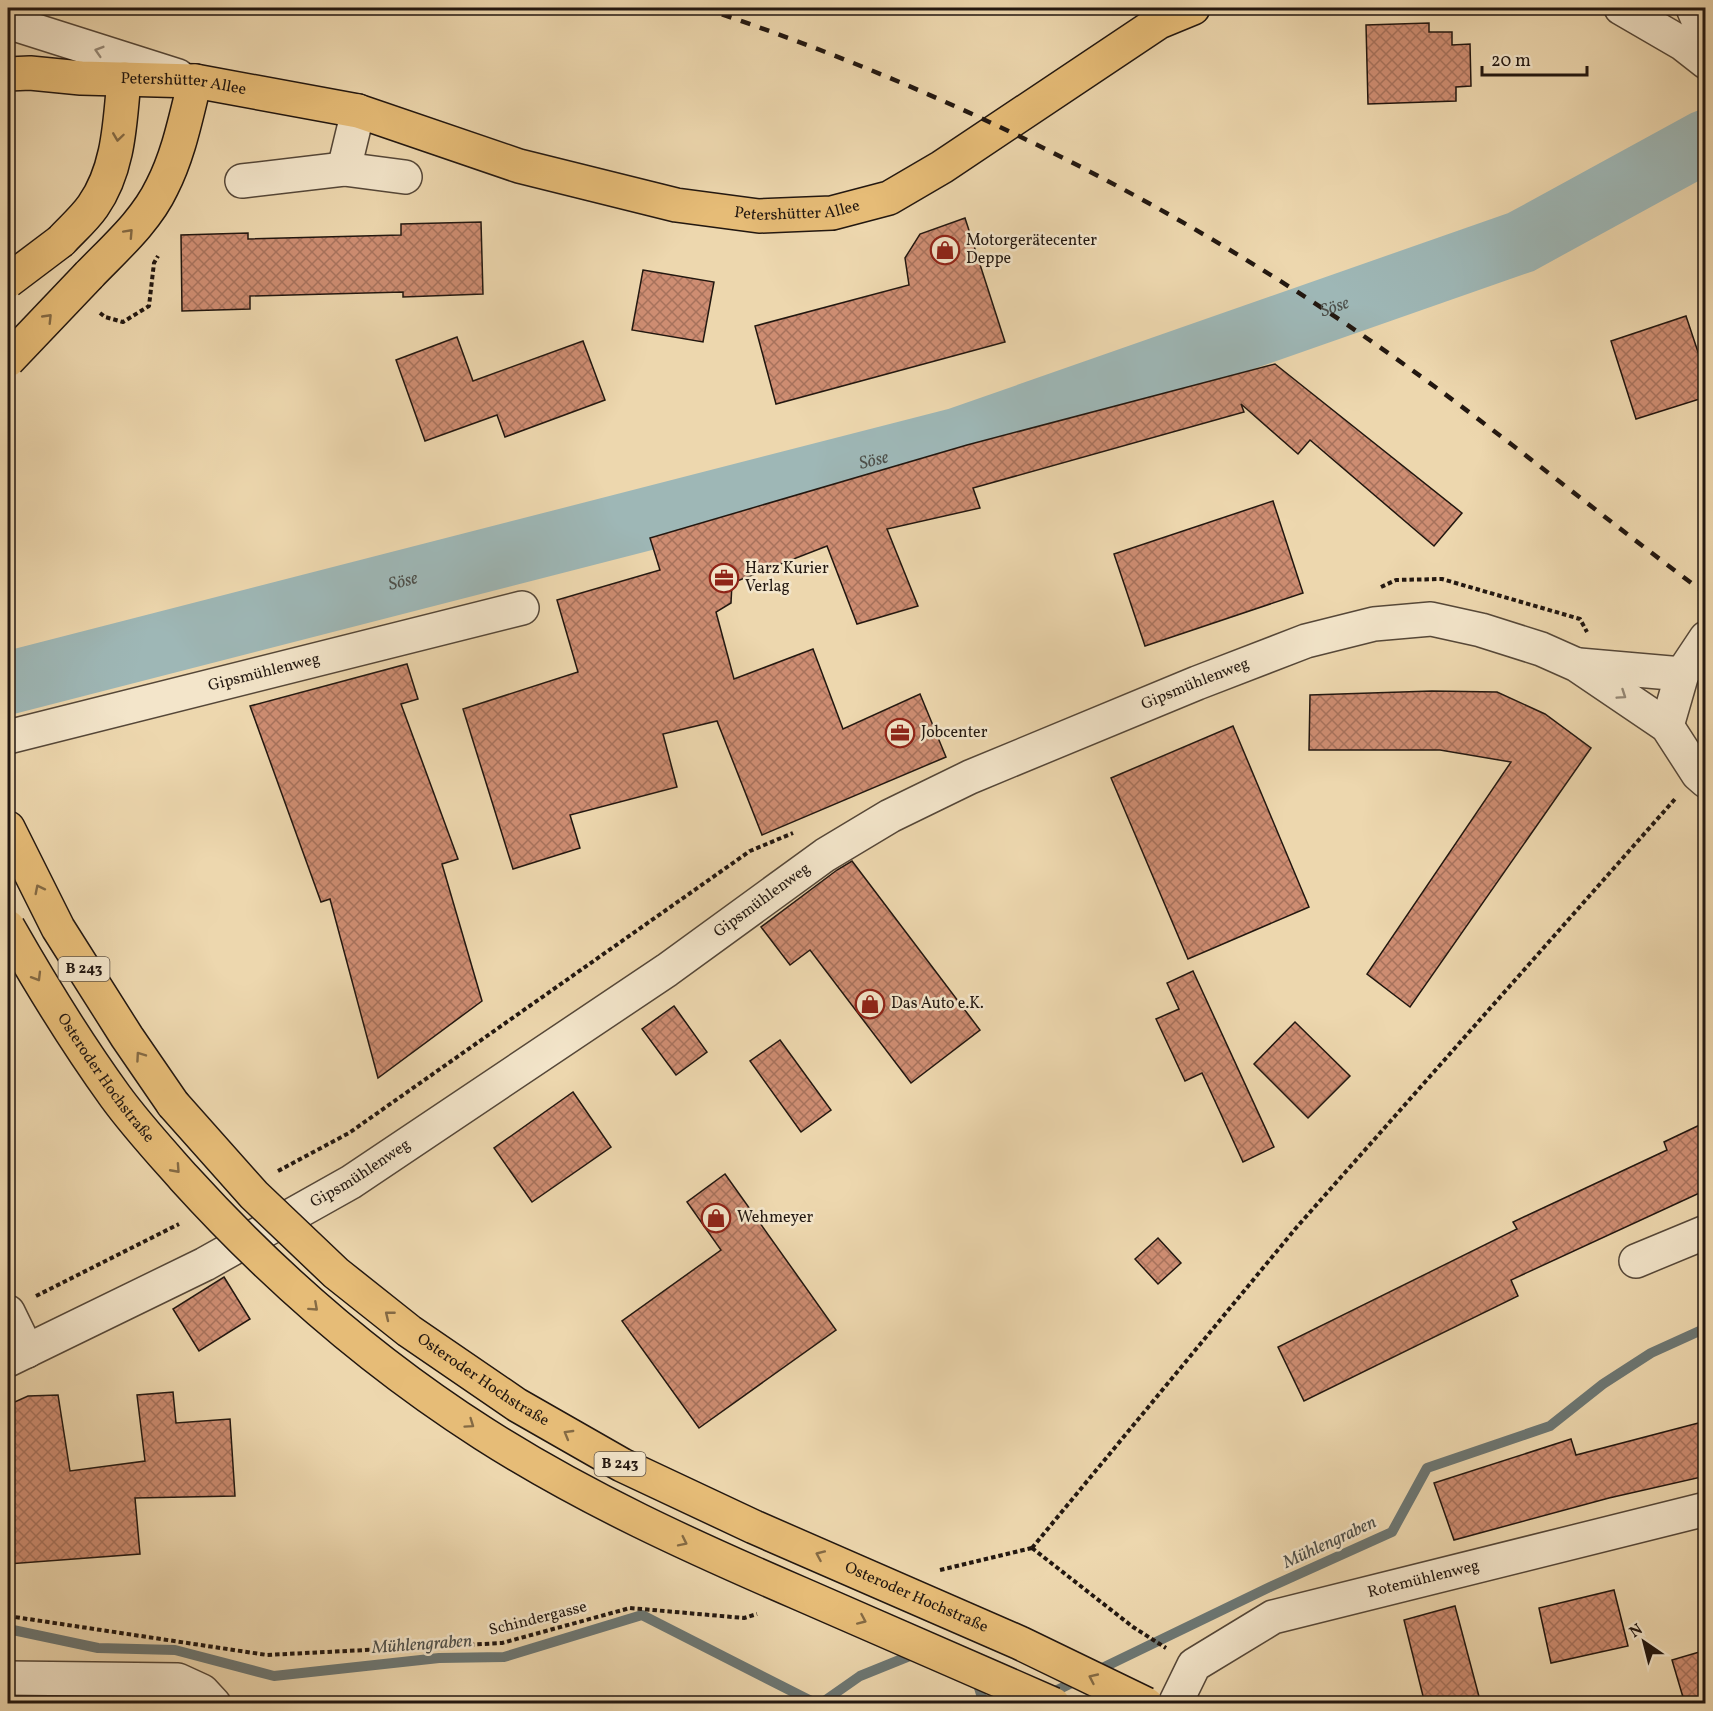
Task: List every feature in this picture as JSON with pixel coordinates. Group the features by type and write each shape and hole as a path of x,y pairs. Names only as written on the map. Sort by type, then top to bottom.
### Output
{"main road":[{"name":"Petershütter Allee","path":"8,74 30,73 81,78 195,81 358,111 519,166 676,205 759,216 832,213 889,198 942,167 1154,15 1193,8"},
{"path":"8,281 61,241 93,206 105,182 118,143 124,79"},
{"path":"8,360 136,225 162,187 181,137 195,81"},
{"name":"Osteroder Hochstraße","path":"8,828 58,928 127,1037 173,1104 254,1195 336,1273 409,1331 517,1405 622,1465 754,1527 1020,1643 1146,1704"},
{"name":"Osteroder Hochstraße","path":"8,927 38,980 116,1097 167,1159 261,1258 360,1346 485,1434 630,1516 712,1555 1053,1704"}],"street":[{"path":"1621,8 1683,44 1706,62"},
{"path":"1693,8 1706,39"},
{"path":"8,22 195,81"},
{"path":"344,169 358,111"},
{"path":"242,181 344,169 405,177"},
{"name":"Gipsmühlenweg","path":"8,737 522,608"},
{"name":"Gipsmühlenweg","path":"17,1355 205,1264 351,1182 657,977 825,855 890,816 970,777 1197,683 1306,641 1374,624 1431,619 1481,630 1541,649 1577,665 1667,726"},
{"path":"1702,777 1667,726 1682,674 1706,638"},
{"name":"Gipsmühlenweg","path":"1577,665 1682,674"},
{"path":"1636,1261 1706,1232"},
{"path":"8,1312 17,1355"},
{"name":"Rotemühlenweg","path":"1175,1704 1194,1665 1273,1617 1706,1509"},
{"path":"8,1678 178,1680 202,1691 214,1704"}],"path":[{"path":"928,1573 1032,1548 1296,1228 1702,777"},
{"path":"1032,1548 1133,1627"},
{"name":"Schindergasse","path":"8,1616 267,1655 502,1643 630,1608 744,1618 767,1612"}],"building":[{"path":"1429,23 1429,32 1452,32 1452,45 1470,44 1471,86 1456,87 1456,101 1368,104 1366,25"},
{"path":"965,218 1005,342 776,404 755,326 909,285 905,258 920,234"},
{"path":"481,222 483,294 403,297 403,292 250,296 250,309 182,311 181,235 248,233 248,239 401,235 401,224"},
{"path":"643,270 714,282 703,342 632,330"},
{"path":"1686,316 1706,376 1706,397 1636,419 1611,341"},
{"path":"457,337 473,381 583,341 605,400 505,437 497,415 425,441 396,360"},
{"path":"1275,364 1462,513 1434,546 1310,440 1298,454 1241,404 1244,412 973,488 980,508 887,529 918,606 857,624 827,546 732,583 731,603 716,612 734,679 813,649 843,729 920,694 946,757 762,835 717,721 663,734 677,787 570,815 580,848 513,869 463,709 578,672 557,600 660,570 650,538 967,445"},
{"path":"1273,501 1303,593 1145,646 1114,554"},
{"path":"407,664 418,699 401,704 458,859 442,864 482,1001 378,1078 330,899 321,902 250,706"},
{"path":"1432,691 1497,692 1545,714 1591,748 1410,1007 1367,974 1511,762 1440,750 1309,750 1310,695"},
{"path":"1233,726 1309,907 1188,959 1111,778"},
{"path":"852,861 980,1030 911,1083 810,950 790,965 761,927"},
{"path":"1193,971 1274,1147 1243,1162 1202,1073 1185,1081 1156,1019 1179,1009 1167,983"},
{"path":"674,1006 707,1052 676,1075 642,1029"},
{"path":"1295,1022 1350,1076 1308,1118 1254,1064"},
{"path":"780,1040 831,1110 801,1132 750,1061"},
{"path":"573,1092 611,1147 532,1202 494,1148"},
{"path":"1706,1122 1706,1190 1511,1280 1518,1296 1304,1401 1278,1347 1517,1229 1513,1222 1667,1150 1664,1142"},
{"path":"725,1174 836,1330 699,1428 622,1321 721,1250 687,1202"},
{"path":"1158,1238 1181,1263 1158,1284 1135,1259"},
{"path":"224,1277 250,1319 199,1351 173,1309"},
{"path":"173,1392 176,1423 230,1419 235,1496 135,1498 140,1554 8,1564 8,1405 28,1396 58,1395 70,1471 145,1461 137,1395"},
{"path":"1706,1421 1706,1476 1609,1498 1454,1540 1434,1483 1571,1439 1576,1455"},
{"path":"1614,1590 1628,1646 1551,1663 1539,1608"},
{"path":"1455,1606 1481,1704 1425,1704 1404,1620"},
{"path":"1706,1650 1706,1704 1685,1704 1672,1660"}],"waterway":[{"name":"Söse","path":"8,683 958,439 1521,242 1706,141"},
{"name":"Mühlengraben","path":"1094,1672 1270,1587 1392,1532 1427,1468 1550,1426 1603,1384 1651,1353 1706,1328"},
{"name":"Mühlengraben","path":"8,1629 98,1648 175,1650 274,1676 439,1658 504,1657 642,1615 817,1704"},
{"name":"Mühlengraben","path":"820,1704 860,1676 917,1655"},
{"name":"Mühlengraben","path":"976,1678 984,1704"},
{"name":"Mühlengraben","path":"1049,1694 1080,1679"}],"railway":[{"path":"703,8 791,39 963,110 1130,193 1211,239 1290,287 1411,369 1706,594"}],"place":[{"name":"Motorgerätecenter Deppe","path":"945,250"},
{"name":"Harz Kurier Verlag","path":"724,578"},
{"name":"Jobcenter","path":"900,733"},
{"name":"Das Auto e.K.","path":"870,1004"},
{"name":"Wehmeyer","path":"716,1218"}]}
